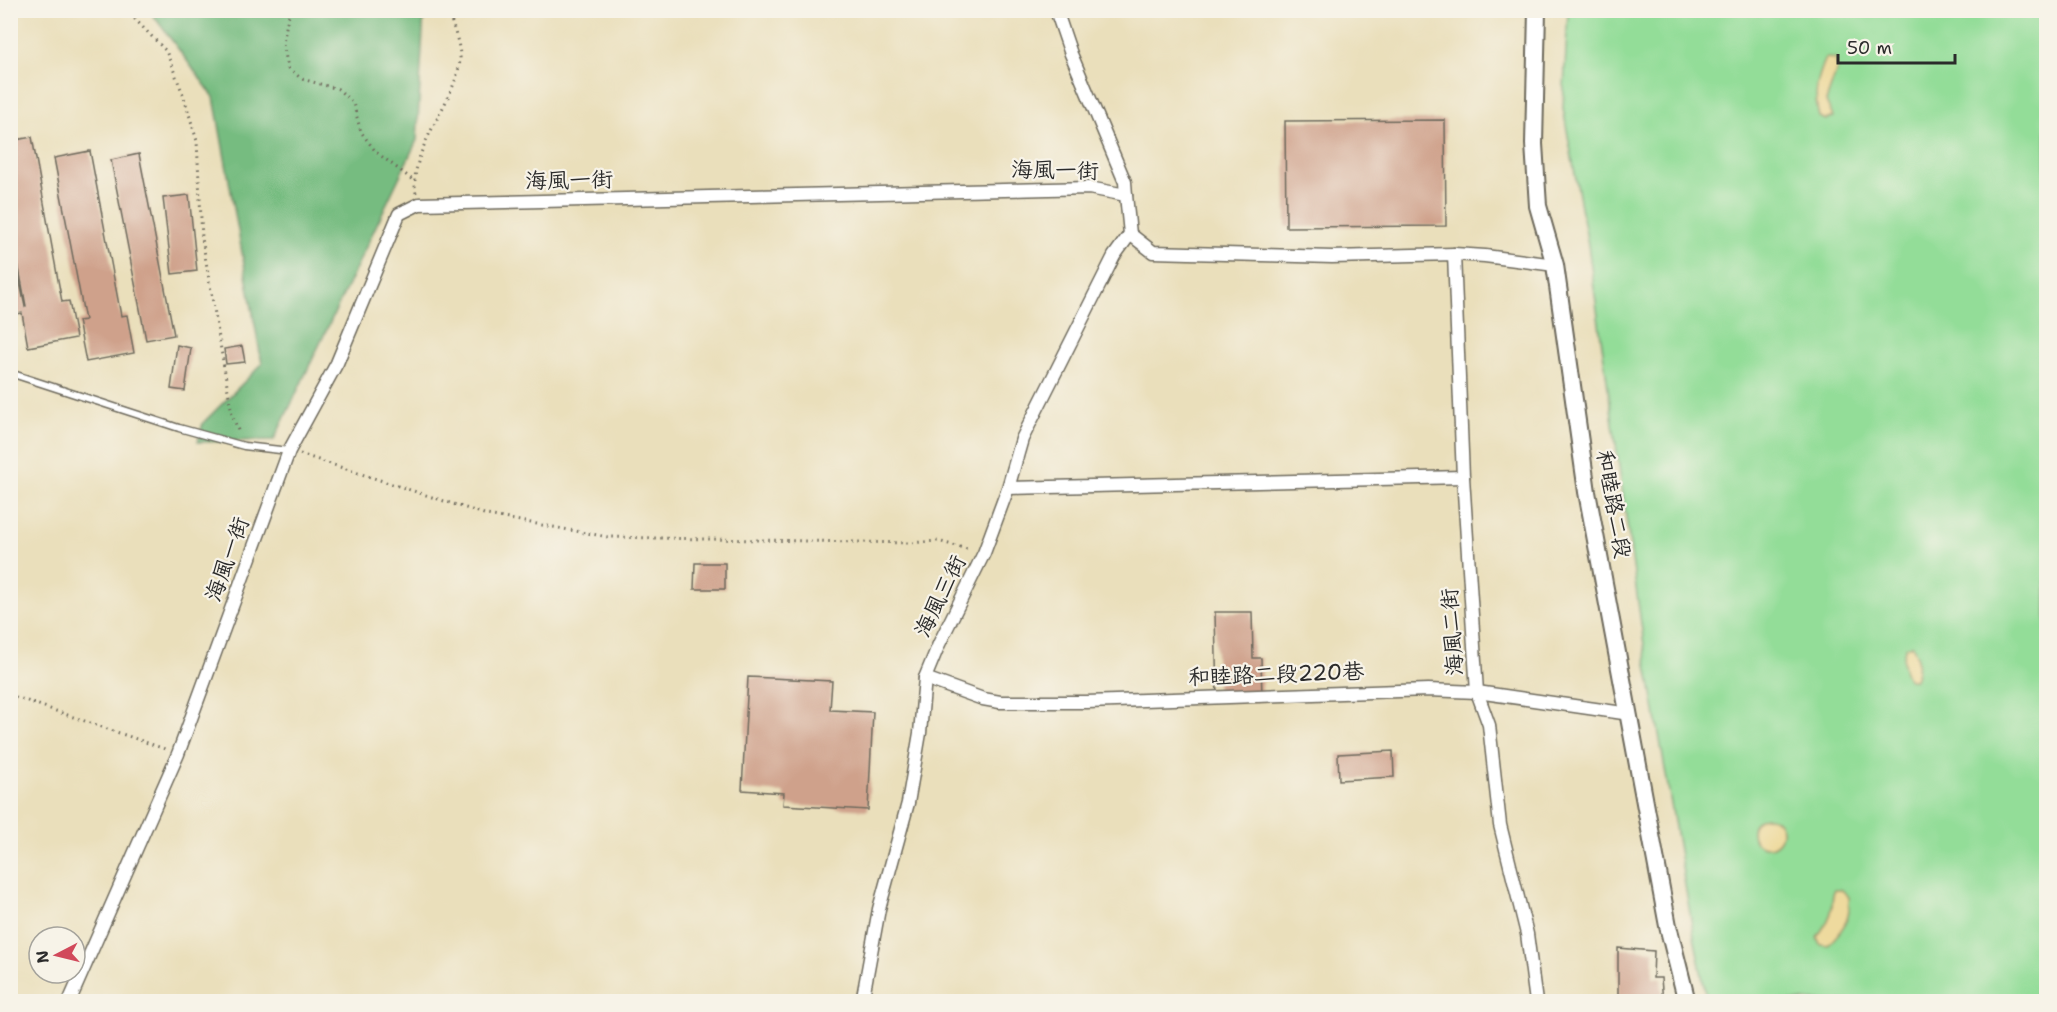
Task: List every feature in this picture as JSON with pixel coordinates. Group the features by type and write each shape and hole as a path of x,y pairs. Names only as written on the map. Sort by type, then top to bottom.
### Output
{"street":[{"path":"1056,10 1071,54 1125,182 1126,195"},
{"name":"和睦路二段","path":"1538,10 1534,144 1538,206 1555,265 1587,492 1668,926 1687,1002"},
{"name":"海風一街","path":"69,1002 178,754 289,451 337,363 399,214 419,204 1089,188 1126,195 1130,234"},
{"path":"1130,234 1153,252 1332,257 1454,254 1555,265"},
{"name":"海風三街","path":"862,1002 879,909 908,803 920,733 925,678 939,644 984,553 1008,488 1022,440 1114,256 1130,234"},
{"name":"海風二街","path":"1454,254 1463,477 1477,692 1489,726 1500,825 1527,934 1536,1002"},
{"path":"1008,488 1463,477"},
{"name":"和睦路二段220巷","path":"925,678 983,699 1000,702 1087,702 1428,690 1477,692 1630,714"}],"lane":[{"path":"10,373 178,428 244,446 289,451"}],"path":[{"path":"126,10 166,51 183,94 196,141 202,238 232,414 244,446"},
{"path":"292,10 288,17 283,43 288,68 302,79 338,89 353,103 362,132 376,152 414,181"},
{"path":"419,204 414,181 425,146 455,79 460,58 448,10"},
{"path":"289,451 487,516 608,537 897,543 938,541 984,553"},
{"path":"10,695 178,754"}],"green space":[{"path":"150,11 424,11 417,140 274,440 198,442 203,423 262,364 214,97"},
{"path":"1568,11 2046,11 2046,1001 1707,1001 1646,659 1588,245 1563,108"}],"sand":[{"path":"1826,58 1836,59 1837,69 1826,101 1833,117 1826,120 1819,117 1816,94 1818,80"},
{"path":"1912,645 1917,657 1917,672 1915,680 1909,680 1903,660 1906,647"},
{"path":"1767,817 1778,821 1782,832 1778,843 1767,847 1756,843 1752,832 1756,821"},
{"path":"1835,889 1841,889 1849,897 1849,912 1838,934 1828,945 1820,944 1817,937 1830,915"}],"building":[{"path":"1445,120 1446,226 1286,227 1285,121"},
{"path":"32,137 62,302 69,301 76,338 28,347 22,313 10,315 10,275 18,273 26,306 10,220 10,141"},
{"path":"90,151 121,316 127,315 134,353 86,362 78,321 85,320 54,158"},
{"path":"139,154 174,335 146,340 111,160"},
{"path":"189,195 197,271 172,274 163,198"},
{"path":"177,345 191,348 185,391 171,389"},
{"path":"242,346 245,362 226,364 224,349"},
{"path":"695,563 725,563 725,589 694,589"},
{"path":"1215,612 1252,612 1253,658 1261,658 1262,700 1217,701"},
{"path":"748,677 832,681 830,710 873,712 868,810 783,805 784,793 742,790"},
{"path":"1393,751 1394,777 1339,780 1338,754"},
{"path":"1618,948 1654,951 1653,978 1661,978 1663,1002 1618,1002"}]}
